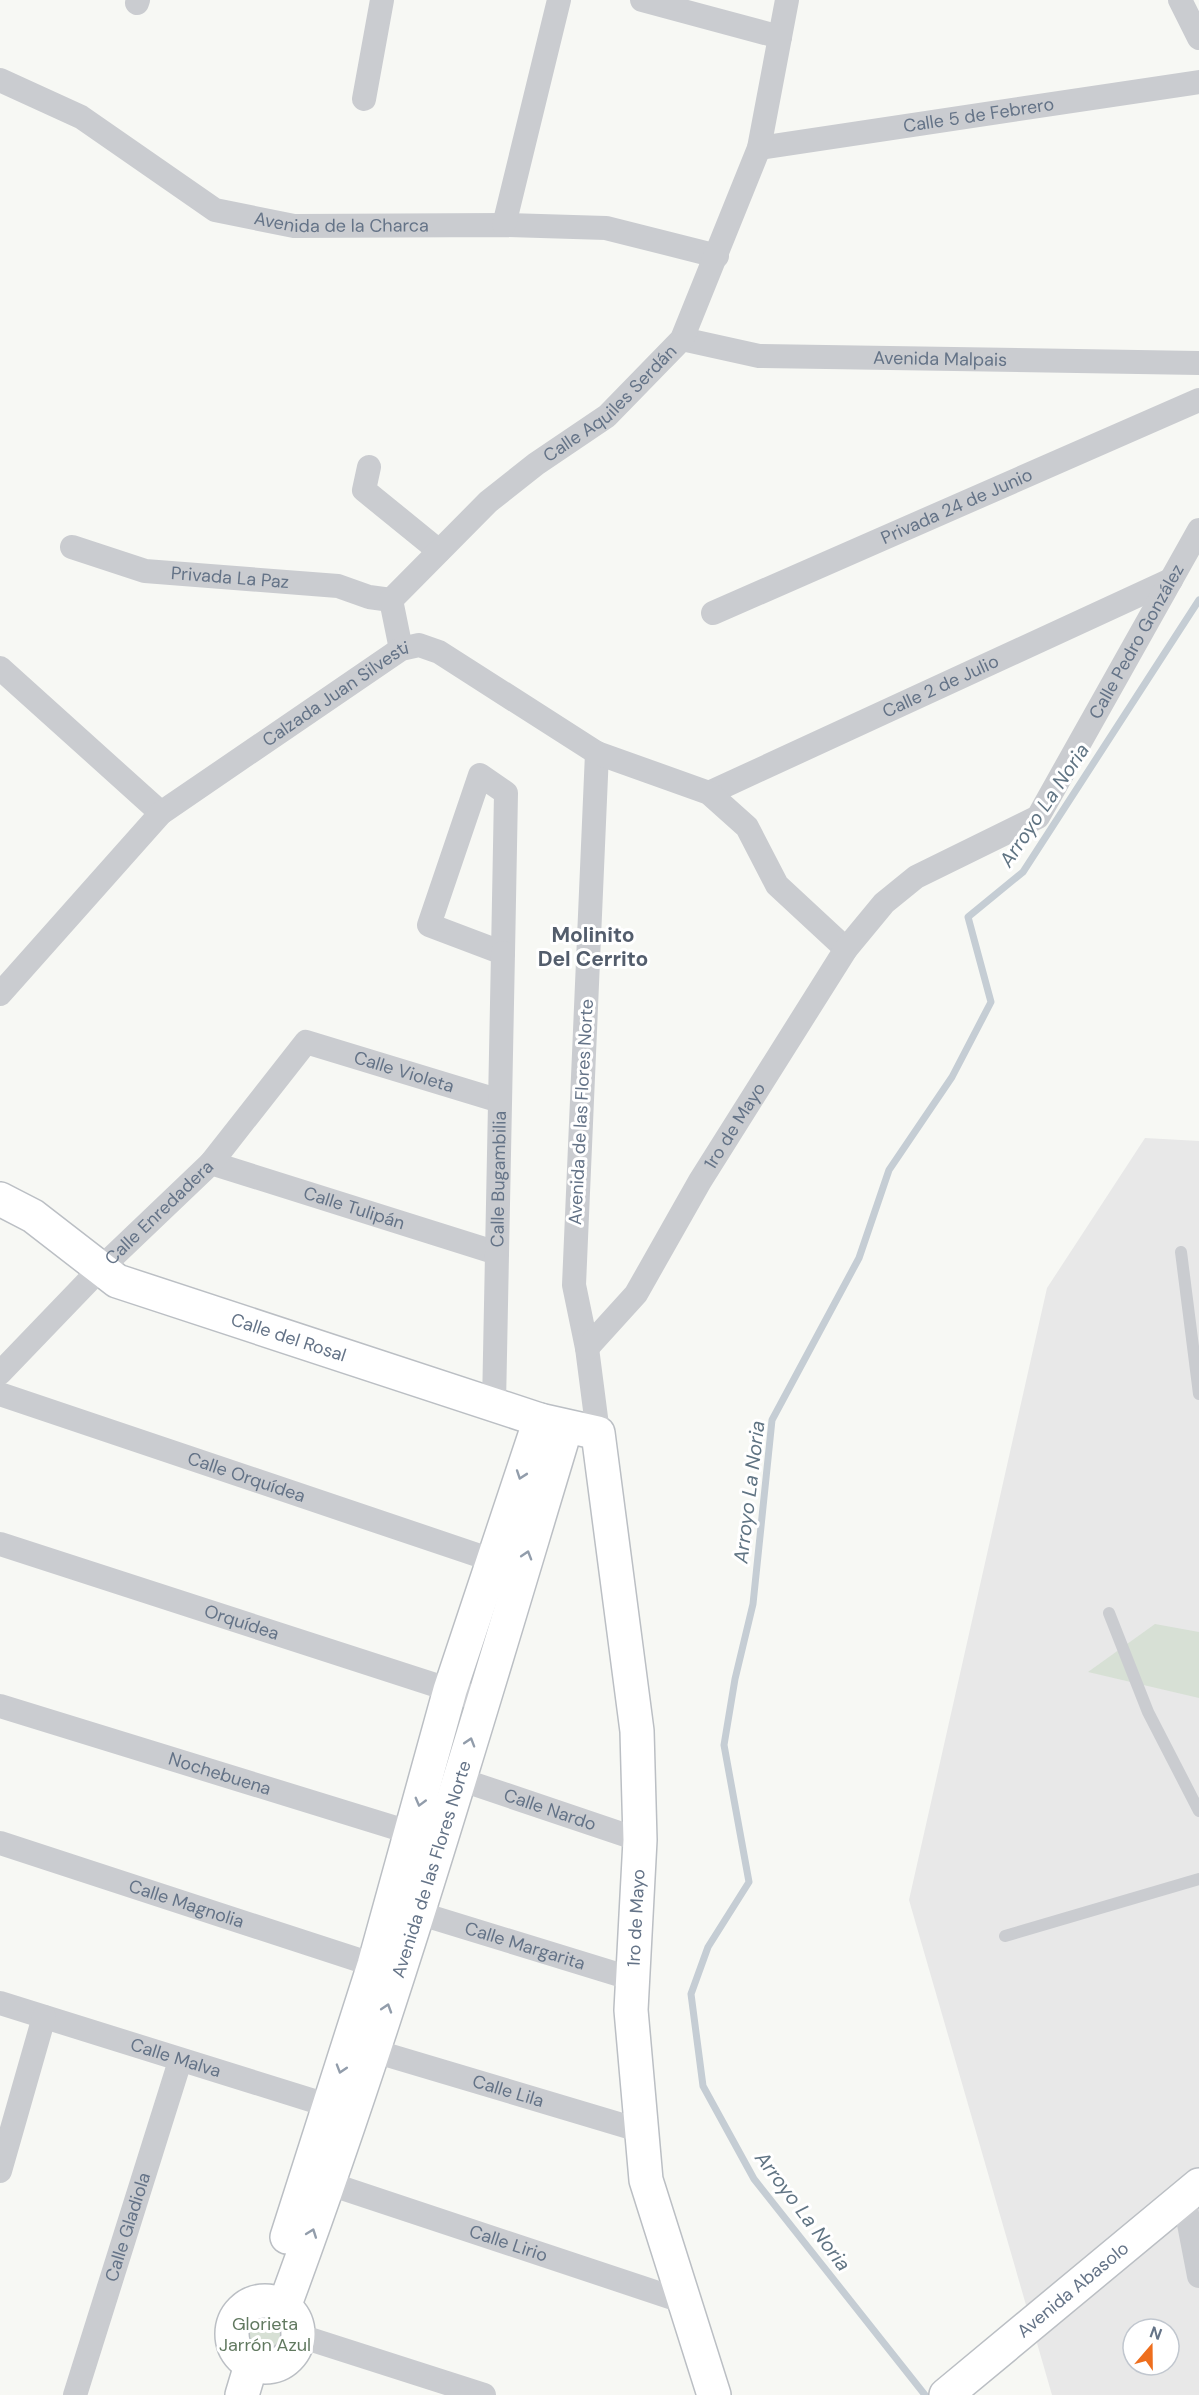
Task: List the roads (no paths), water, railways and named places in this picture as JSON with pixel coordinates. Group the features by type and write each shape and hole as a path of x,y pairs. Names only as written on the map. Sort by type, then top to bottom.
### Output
{"street":[{"path":"364,99 382,0"},
{"path":"504,225 559,0"},
{"path":"642,0 780,37"},
{"name":"Calle Aquiles Serdán","path":"390,600 488,502 536,465 607,416 682,339 759,148 787,0"},
{"path":"1180,0 1199,38"},
{"name":"Avenida de la Charca","path":"0,80 81,117 215,210 294,225 504,225 606,228 717,256"},
{"name":"Calle 5 de Febrero","path":"759,148 1199,82"},
{"name":"Avenida Malpais","path":"682,339 759,356 1199,363"},
{"name":"Privada 24 de Junio","path":"713,613 1199,400"},
{"path":"369,467 363,490 439,551"},
{"name":"Calle Pedro González","path":"884,903 916,877 1038,817 1199,530"},
{"name":"Privada La Paz","path":"72,547 145,571 338,586 369,597 390,600"},
{"name":"Calle 2 de Julio","path":"709,793 1171,580"},
{"path":"390,600 401,649"},
{"name":"Calzada Juan Silvesti","path":"0,994 161,813 401,649 419,645 439,652 597,753 709,793 747,827 777,885 846,950"},
{"path":"0,668 161,813"},
{"name":"Avenida de las Flores Norte","path":"597,753 574,1285 587,1348 598,1433"},
{"name":"Calle Bugambilia","path":"494,1405 503,953 506,793 480,775 429,925 503,953"},
{"name":"1ro de Mayo","path":"587,1348 636,1293 700,1181 846,950 884,903"},
{"name":"Calle Violeta","path":"306,1042 500,1101"},
{"name":"Calle Enredadera","path":"0,1373 101,1268 211,1163 306,1042"},
{"name":"Calle Tulipán","path":"211,1163 497,1252"},
{"name":"Calle del Rosal","path":"0,1199 33,1216 117,1281 494,1405 553,1423 598,1433"},
{"name":"Calle Orquídea","path":"0,1394 492,1560"},
{"name":"Avenida de las Flores Norte","path":"276,2304 341,2112 374,2051 418,1913 425,1838 450,1690 492,1560 553,1423"},
{"name":"Avenida de las Flores Norte","path":"276,2304 330,2184 341,2112 374,1965 425,1838 459,1779 483,1701 553,1423"},
{"name":"1ro de Mayo","path":"598,1433 637,1731 640,1840 631,2010 646,2180 714,2395"},
{"name":"Orquídea","path":"0,1544 483,1701"},
{"name":"Nochebuena","path":"0,1706 425,1838"},
{"name":"Calle Nardo","path":"459,1779 640,1840"},
{"name":"Calle Magnolia","path":"0,1843 374,1965"},
{"name":"Calle Margarita","path":"418,1913 633,1980"},
{"name":"Calle Malva","path":"0,2002 341,2112"},
{"path":"0,2171 4,2139 44,2017"},
{"name":"Calle Lila","path":"374,2051 642,2131"},
{"name":"Calle Gladiola","path":"75,2395 180,2061"},
{"name":"Calle Lirio","path":"330,2184 685,2302"},
{"path":"1191,2192 1199,2276"},
{"name":"Avenida Abasolo","path":"952,2391 1191,2192"},
{"path":"253,2304 276,2304 292,2315 298,2342 283,2363 253,2381 236,2350 232,2328 243,2309 253,2304"},
{"path":"298,2342 440,2395"},
{"path":"298,2342 484,2395"}],"lane":[{"path":"1181,1252 1194,1310 1199,1394"},
{"path":"1110,1613 1148,1712 1199,1810"},
{"path":"1005,1936 1199,1879"}],"waterway":[{"name":"Arroyo La Noria","path":"925,2395 754,2179 703,2086 691,1994 708,1947 749,1882 724,1745 735,1679 753,1604 772,1420 859,1258 889,1170 952,1077 991,1002 968,917 1023,872 1199,600"}],"district":[{"name":"Molinito Del Cerrito","path":"593,947"}],"park label":[{"name":"Glorieta Jarrón Azul","path":"265,2334"}]}
